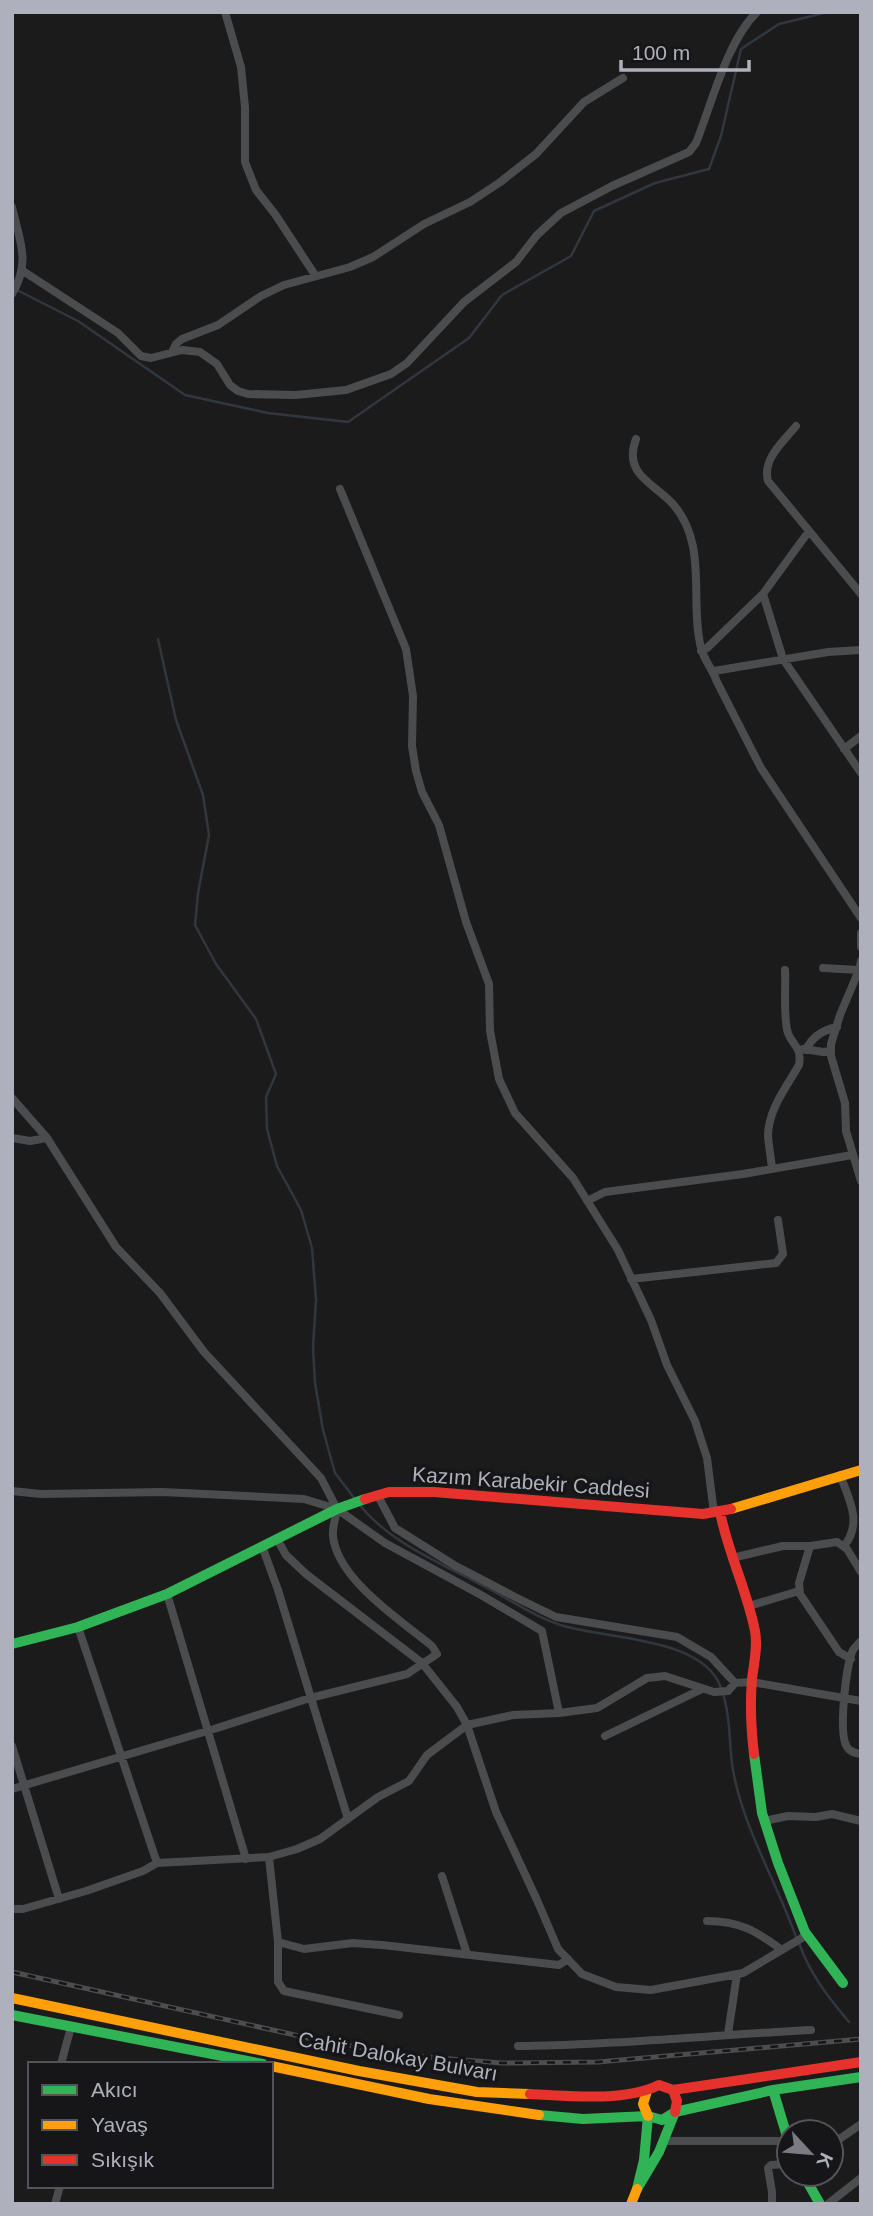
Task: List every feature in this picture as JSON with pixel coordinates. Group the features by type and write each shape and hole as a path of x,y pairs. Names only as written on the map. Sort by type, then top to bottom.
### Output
{"main road":[{"name":"Kazım Karabekir Caddesi","path":"12,1644 78,1627 167,1594 337,1509 390,1492 434,1492 703,1514 861,1470"},
{"path":"717,1512 749,1606 756,1643 752,1682 754,1764 764,1821 804,1937 843,1983"},
{"name":"Cahit Dalokay Bulvarı","path":"12,1998 359,2071 506,2095 589,2096 647,2091 659,2085 673,2090 861,2062"},
{"path":"12,2015 252,2062"},
{"name":"Cahit Dalokay Bulvarı","path":"273,2066 429,2099 519,2113 583,2119 648,2116 663,2120 675,2112 773,2090 861,2077"},
{"path":"637,2189 649,2173 675,2112 677,2101 673,2090"},
{"path":"773,2090 781,2118"},
{"path":"631,2204 644,2160 648,2116 643,2106 647,2091"},
{"path":"811,2188 820,2204"}],"street":[{"path":"225,12 241,67 245,107 245,162 256,190 315,275"},
{"path":"23,271 118,333 141,356 151,358 188,350 206,355 217,364 230,385 248,394 296,395 346,390 391,374 407,363 453,312 516,262 537,234 552,220 612,186 691,149 736,42 746,24 757,12"},
{"path":"172,352 182,339 229,319 273,290 315,275 350,267 373,257 484,192 536,154 584,102 624,78"},
{"path":"12,207 24,258 20,281 12,294"},
{"path":"796,426 769,459 766,477 861,594"},
{"path":"636,439 632,455 635,467 644,479 674,506 693,545 696,615 701,651 714,671 761,768 861,918"},
{"path":"340,489 406,649 413,696 412,746 416,771 422,792 439,825 459,900 489,984 490,1031 499,1079 515,1113 573,1178 612,1239 651,1320 667,1365 700,1437 717,1512"},
{"path":"701,651 708,648 763,594 809,531"},
{"path":"763,594 783,659 861,773"},
{"path":"714,671 828,652 861,650"},
{"path":"845,750 861,736"},
{"path":"861,933 861,947"},
{"path":"861,961 831,1044 845,1104 846,1131 861,1181"},
{"path":"823,968 859,970"},
{"path":"785,970 787,1031 802,1049 831,1051"},
{"path":"772,1169 768,1134 777,1103 799,1065 802,1049 817,1034 837,1027"},
{"path":"12,1098 47,1138 116,1247 160,1293 204,1352 321,1478 337,1509 332,1535 341,1559 364,1591 432,1646 438,1654 407,1674 310,1698 12,1789"},
{"path":"12,1138 30,1141 47,1138"},
{"path":"587,1201 605,1192 852,1155"},
{"path":"631,1279 776,1263 783,1254 778,1220"},
{"path":"840,1475 854,1519 852,1534 844,1546"},
{"path":"12,1490 41,1494 163,1492 304,1499 337,1509 385,1543 542,1631 559,1713"},
{"path":"378,1496 395,1528 515,1597 556,1617 677,1637 711,1657 735,1684"},
{"path":"277,1539 286,1555 306,1574 422,1664 457,1707 467,1725 496,1812 558,1950 582,1973 616,1987 651,1990 743,1973 804,1937"},
{"path":"732,1558 783,1546 810,1546 833,1542 844,1546 861,1572"},
{"path":"262,1546 348,1819"},
{"path":"810,1546 799,1591 839,1652 851,1659"},
{"path":"749,1606 799,1591"},
{"path":"167,1594 246,1859"},
{"path":"78,1627 157,1863"},
{"path":"861,1642 854,1649 843,1698 845,1745 861,1754"},
{"path":"12,1909 23,1909 59,1899 143,1871 157,1863 269,1857 297,1849 320,1839 378,1797 409,1781 427,1755 467,1725 513,1715 597,1708 647,1678 665,1676 714,1692 728,1691 735,1684 752,1682 861,1701"},
{"path":"606,1736 702,1689"},
{"path":"12,1746 59,1899"},
{"path":"764,1821 788,1816 832,1814 861,1821"},
{"path":"269,1857 278,1942 278,1982 284,1991 399,2015"},
{"path":"442,1876 467,1954"},
{"path":"707,1921 729,1921 759,1934 782,1950"},
{"path":"278,1942 304,1949 353,1943 559,1965 568,1959"},
{"path":"728,2034 737,1974"},
{"path":"62,2062 71,2027"},
{"path":"518,2046 652,2041 811,2030"},
{"path":"845,2135 861,2124"},
{"path":"664,2141 775,2142"},
{"path":"772,2204 768,2168 775,2165"},
{"path":"828,2204 861,2178"}],"waterway":[{"path":"15,289 78,321 185,395 268,413 348,422 469,338 502,295 571,256 594,211 655,183 709,169 721,136 741,49 779,24 828,12"},
{"path":"158,639 176,720 203,795 209,835 195,925 216,964 256,1019 276,1074 266,1097 267,1129 277,1166 301,1210 312,1248 316,1300 313,1347 315,1383 323,1430 335,1473 355,1499"},
{"path":"359,1504 386,1531 402,1542 534,1614 564,1626 675,1649 711,1671 721,1688"},
{"path":"723,1694 728,1714 732,1765 739,1796 753,1837 796,1937"},
{"path":"799,1943 820,1985 849,2022"}],"railway":[{"path":"12,1972 322,2041 426,2057 502,2063 598,2062 861,2039"}],"traffic: fast":[{"path":"12,1644 78,1627 167,1594 337,1509 365,1499"},
{"path":"754,1754 762,1813 778,1863 805,1932 843,1983"},
{"path":"12,2015 253,2062"},
{"path":"539,2115 583,2119 648,2116 662,2120 675,2112 773,2090 861,2077"},
{"path":"773,2090 781,2118"},
{"path":"648,2116 644,2160 637,2189 659,2152 675,2112"},
{"path":"811,2188 820,2204"}],"traffic: slow":[{"path":"731,1509 861,1470"},
{"path":"12,1998 359,2071 477,2092 530,2094"},
{"path":"273,2066 429,2099 539,2115"},
{"path":"647,2091 643,2104 648,2116"},
{"path":"631,2204 637,2189"}],"traffic: jam":[{"path":"365,1499 389,1492 434,1492 703,1514 731,1509"},
{"path":"720,1512 756,1637 751,1697 754,1754"},
{"path":"530,2094 613,2096 659,2085 673,2090 861,2062"},
{"path":"673,2090 677,2101 675,2112"}]}
